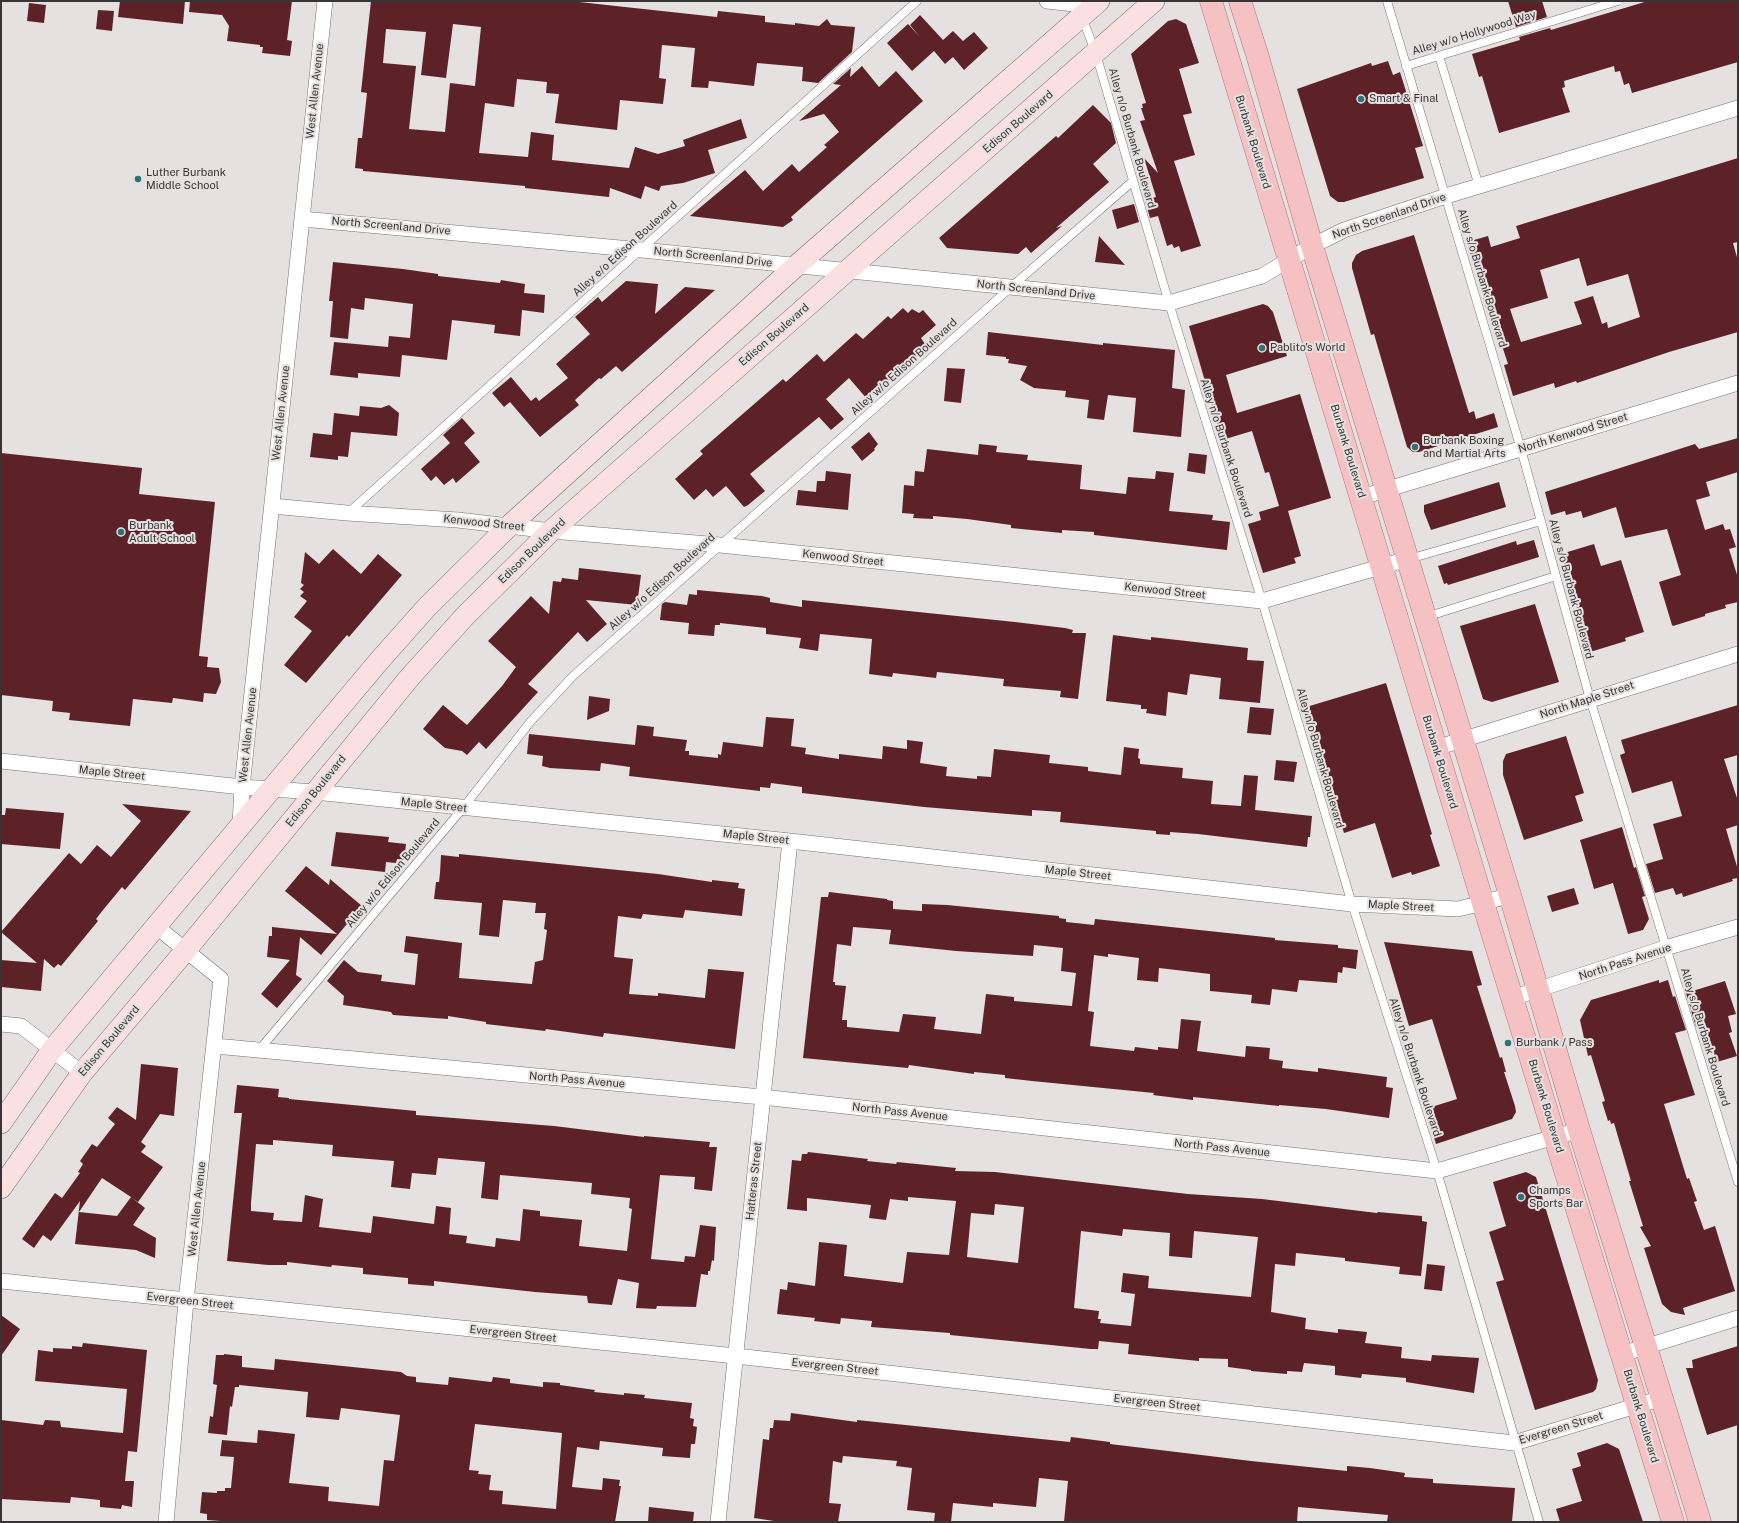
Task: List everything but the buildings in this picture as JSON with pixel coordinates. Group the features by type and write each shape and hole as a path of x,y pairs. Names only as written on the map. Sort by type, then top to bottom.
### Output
{"main road":[{"name":"Edison Boulevard","path":"1,1188 82,1073 186,950 410,678 466,615 551,531 1096,54 1154,1"},
{"name":"Burbank Boulevard","path":"1211,1 1362,497 1483,904 1673,1522"},
{"path":"1240,1 1257,54 1312,246 1510,895 1579,1130 1647,1346 1700,1522"},
{"path":"1,1123 52,1050 157,927 240,825 273,789 379,661 427,606 509,526 1086,6"}],"street":[{"name":"West Allen Avenue","path":"240,825 242,787 325,1"},
{"path":"1047,1 1086,6"},
{"name":"North Screenland Drive","path":"302,219 642,250 1168,303 1262,276 1335,234 1446,196 1738,108"},
{"name":"North Kenwood Street","path":"1362,497 1738,383"},
{"name":"Kenwood Street","path":"272,506 347,513 458,520 551,531 720,545 1262,601 1408,560"},
{"name":"North Maple Street","path":"1436,748 1738,654"},
{"name":"Maple Street","path":"1,761 242,787 315,792 790,841 1352,904 1458,909 1483,904 1510,895"},
{"name":"Hatteras Street","path":"718,1522 790,841"},
{"name":"West Allen Avenue","path":"157,927 221,979 215,1046 186,1300 166,1522"},
{"name":"North Pass Avenue","path":"1512,998 1665,948 1738,927"},
{"path":"1,1024 21,1026 82,1073"},
{"name":"North Pass Avenue","path":"215,1046 762,1097 1437,1171 1579,1130"},
{"name":"Evergreen Street","path":"1,1282 736,1356 1514,1443 1662,1398"},
{"path":"1622,1354 1738,1318"}],"lane":[{"name":"Alley e/o Edison Boulevard","path":"347,513 642,250 917,1"},
{"name":"Alley s/o Burbank Boulevard","path":"1387,1 1521,449 1590,699 1665,948 1738,1182"},
{"name":"Alley w/o Hollywood Way","path":"1406,66 1618,1"},
{"name":"Alley n/o Burbank Boulevard","path":"1086,6 1096,54 1168,303 1262,601 1352,904 1437,1171 1514,1443 1539,1522"},
{"path":"1439,56 1479,186"},
{"name":"Alley w/o Edison Boulevard","path":"258,1050 463,808 532,721 573,676 1010,288 1133,181"},
{"path":"1408,560 1541,521"},
{"path":"1425,617 1556,576"}],"place":[{"name":"Smart & Final","path":"1361,99"},
{"name":"Luther Burbank Middle School","path":"138,179"},
{"name":"Pablito's World","path":"1262,348"},
{"name":"Burbank Boxing and Martial Arts","path":"1415,447"},
{"name":"Burbank Adult School","path":"121,532"},
{"name":"Burbank / Pass","path":"1508,1043"},
{"name":"Champs Sports Bar","path":"1521,1197"}]}
